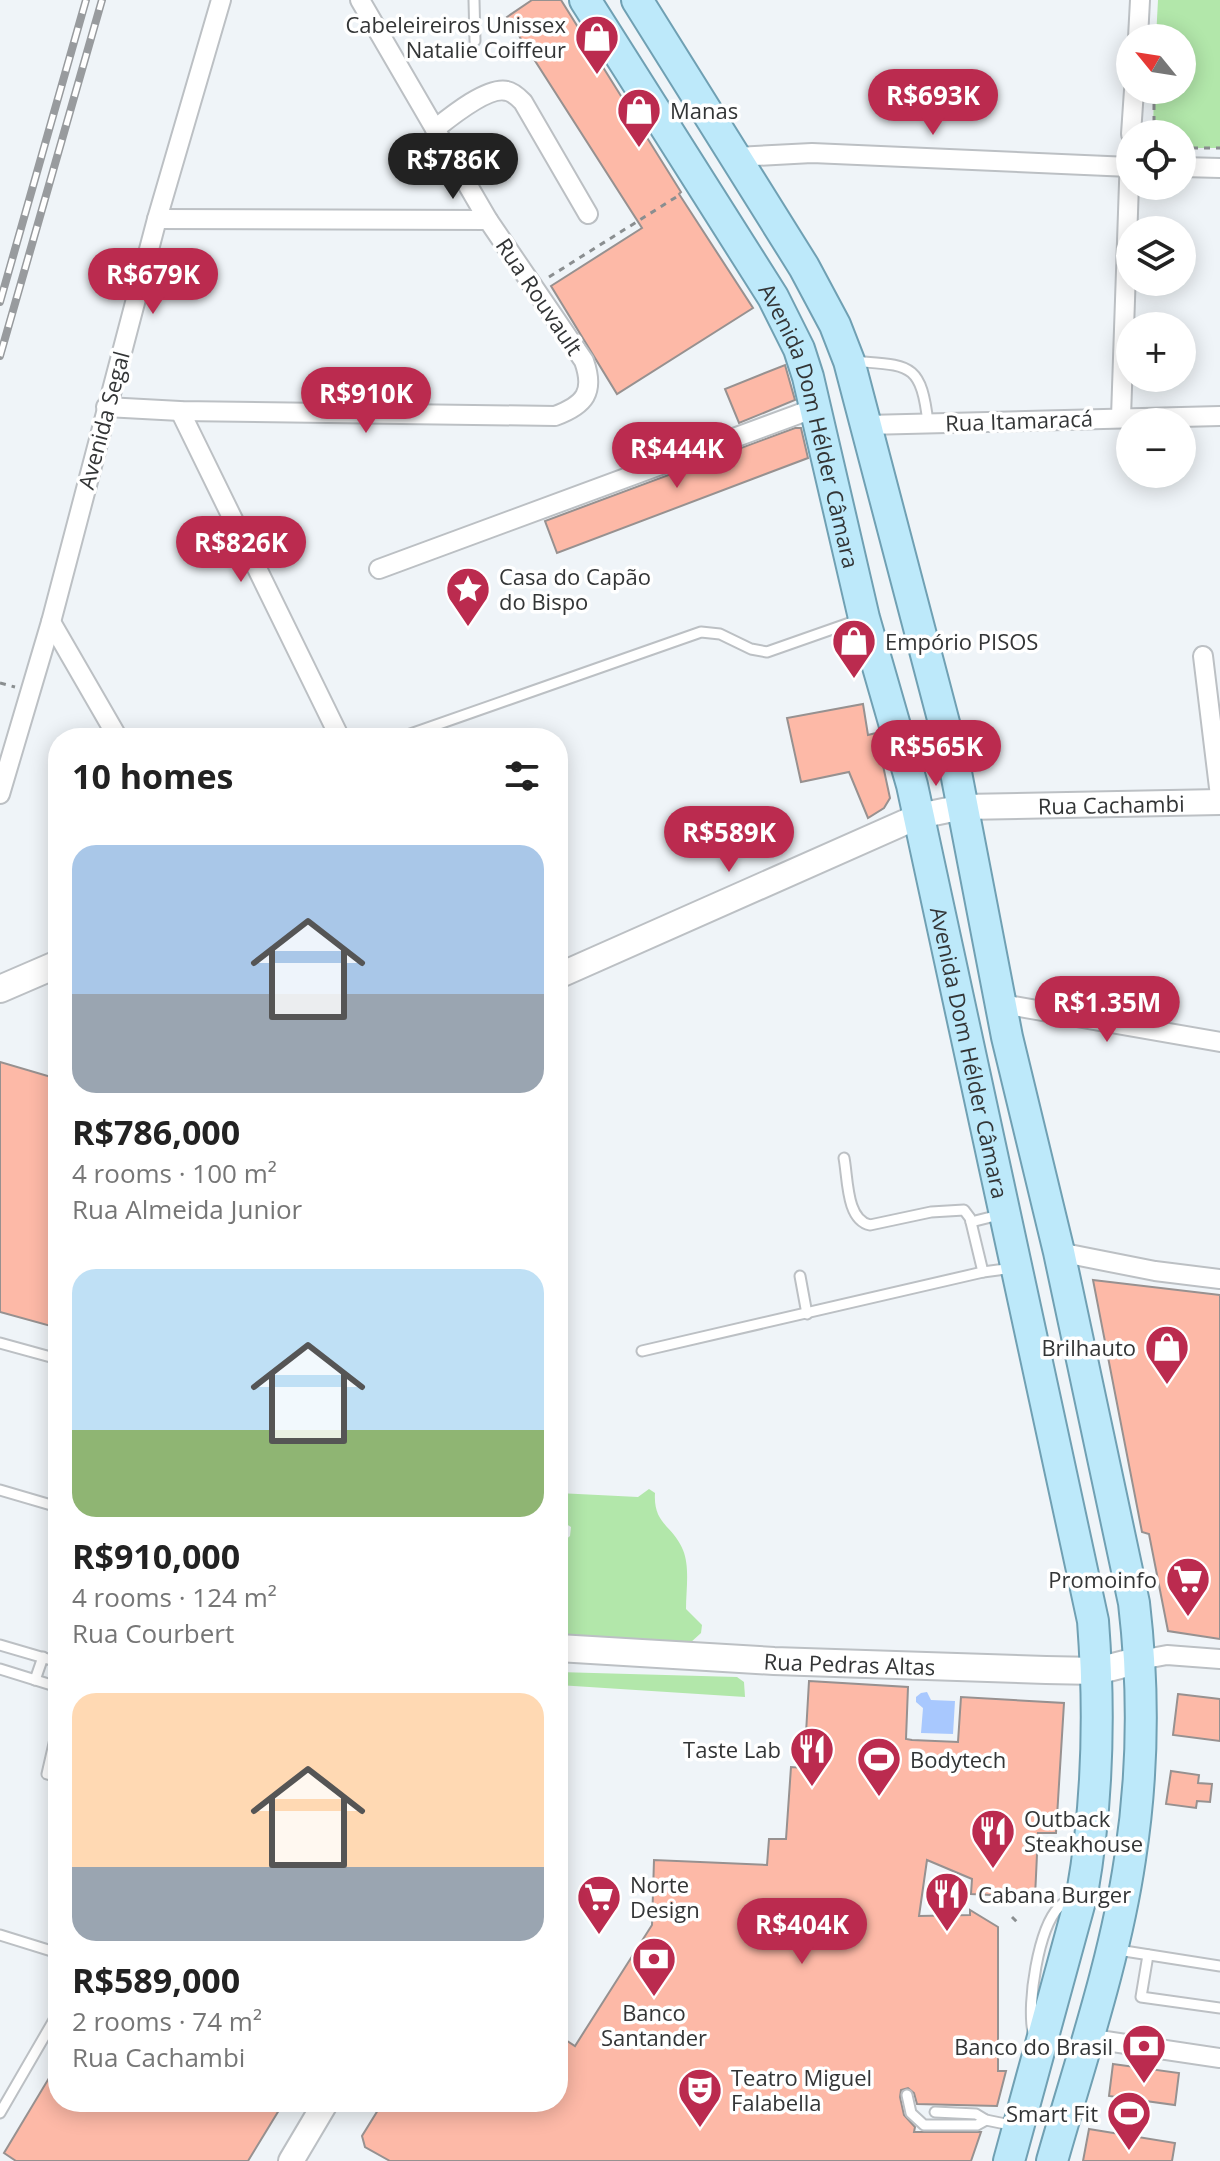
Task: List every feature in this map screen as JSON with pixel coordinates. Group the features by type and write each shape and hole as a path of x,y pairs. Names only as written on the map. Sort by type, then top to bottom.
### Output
{"main road":[{"name":"Avenida Dom Hélder Câmara","path":"585,0 701,180 787,323 799,349 864,618 919,816 1093,1621 1097,1671 1097,1770 1089,1853 1082,1894 1009,2161"},
{"name":"Avenida Dom Hélder Câmara","path":"637,0 818,293 849,361 953,757 1007,1037 1059,1252 1134,1603 1140,1660 1137,1792 1130,1860 1111,1948 1052,2161"},
{"path":"0,989 48,969"},
{"path":"955,975 962,989 972,997 1002,1004"},
{"name":"Rua Pedras Altas","path":"568,1649 802,1662 1097,1671 1140,1660"}],"street":[{"name":"Avenida Segal","path":"0,794 51,622 157,219 221,0"},
{"name":"Rua Rouvault","path":"180,411 555,416 584,400 589,388 589,375 584,361 488,220 360,0"},
{"path":"1139,24 1140,0"},
{"path":"435,129 483,96 507,90 523,102 588,214"},
{"path":"736,157 812,153 1116,166"},
{"path":"1196,167 1220,168"},
{"path":"1121,408 1129,200"},
{"path":"157,219 488,220"},
{"path":"106,407 180,411 335,728"},
{"path":"379,569 815,408"},
{"name":"Rua Itamaracá","path":"1196,416 1220,416"},
{"name":"Rua Itamaracá","path":"866,425 1116,417"},
{"path":"51,622 112,728"},
{"path":"1203,656 1220,796"},
{"name":"Rua Cachambi","path":"568,972 919,816 963,807 1220,802"},
{"path":"1002,1004 1220,1042"},
{"path":"1059,1252 1155,1271 1220,1279"},
{"path":"1140,1660 1167,1655 1220,1659"},
{"path":"1086,2038 1220,2058"},
{"path":"291,2161 320,2112"}],"lane":[{"path":"474,0 475,41"},
{"path":"849,361 903,365 917,378 925,397 928,423"},
{"path":"427,728 701,632 720,634 751,649 767,652 864,618"},
{"path":"844,1158 855,1215 862,1223 870,1225 958,1209 968,1215 971,1222 983,1272"},
{"path":"971,1222 1006,1214"},
{"path":"642,1351 983,1272 1015,1268"},
{"path":"800,1276 807,1314"},
{"path":"0,1343 48,1356"},
{"path":"0,1490 48,1504"},
{"path":"1,1647 48,1659"},
{"path":"35,1680 43,1657"},
{"path":"0,1669 48,1684"},
{"path":"0,1935 48,1950"},
{"path":"1111,1948 1220,1966"},
{"path":"1148,1955 1141,1997 1220,2008"},
{"path":"0,2113 48,2030"},
{"path":"907,2095 911,2113 924,2125 977,2125 986,2120"},
{"path":"935,2112 976,2114 986,2120 1018,2127"}],"path":[{"path":"1196,148 1220,148"},
{"path":"532,287 701,180"},
{"path":"793,1906 821,1900"},
{"path":"1012,1917 1019,1924"}],"green space":[{"path":"1158,0 1220,0 1220,148 1196,148 1196,120 1153,120 1154,104 1196,104 1196,24 1157,24"},
{"path":"649,1489 655,1493 660,1519 683,1550 687,1571 686,1609 702,1625 701,1633 690,1643 668,1644 644,1639 632,1645 568,1636 568,1538 571,1527 568,1525 568,1494 638,1497"},
{"path":"568,1672 737,1677 744,1682 745,1697 568,1686"}],"water":[{"path":"927,1692 931,1700 955,1701 953,1734 921,1733 923,1708 916,1702 916,1697"}],"building":[{"path":"532,0 561,0 681,192 679,194 753,308 617,394 551,286 642,228 507,17"},
{"path":"785,365 795,400 739,423 725,389"},
{"path":"801,428 808,458 557,553 545,521"},
{"path":"863,704 868,735 876,733 890,798 884,808 868,818 849,772 801,782 787,718"},
{"path":"0,1062 48,1076 48,1325 0,1312"},
{"name":"Brilhauto","path":"1093,1280 1220,1295 1220,1639 1168,1631 1149,1534 1142,1532"},
{"path":"809,1681 908,1687 906,1739 912,1740 958,1742 961,1697 1064,1703 1056,1833 1038,1833 1035,1897 971,1894 972,1879 927,1860 919,1916 970,1915 970,1910 998,1927 998,2071 1006,2071 997,2106 917,2104 914,2093 908,2088 901,2090 900,2097 904,2115 915,2127 914,2132 981,2132 971,2161 390,2161 365,2147 362,2136 377,2112 568,2112 568,2041 575,2046 652,1925 654,1860 767,1865 769,1839 786,1839 791,1767 804,1768"},
{"path":"1178,1694 1220,1699 1220,1741 1173,1735"},
{"path":"1171,1771 1199,1775 1198,1783 1212,1784 1210,1802 1197,1801 1196,1808 1166,1804"},
{"name":"Banco do Brasil","path":"1113,2064 1179,2073 1175,2105 1109,2096"},
{"path":"48,2080 48,2112 278,2112 248,2161 16,2161 4,2153"},
{"name":"Smart Fit","path":"1089,2129 1175,2143 1172,2161 1083,2161"}],"railway":[{"path":"0,302 86,0"},
{"path":"0,356 102,0"}],"place":[{"name":"Cabeleireiros Unissex Natalie Coiffeur","path":"597,76"},
{"name":"Manas","path":"639,149"},
{"name":"Casa do Capão do Bispo","path":"468,628"},
{"name":"Empório PISOS","path":"854,680"},
{"name":"Brilhauto","path":"1167,1386"},
{"name":"Promoinfo","path":"1188,1618"},
{"name":"Taste Lab","path":"812,1788"},
{"name":"Bodytech","path":"879,1798"},
{"name":"Outback Steakhouse","path":"993,1870"},
{"name":"Cabana Burger","path":"947,1933"},
{"name":"Norte Design","path":"599,1936"},
{"name":"Banco Santander","path":"654,1998"},
{"name":"Banco do Brasil","path":"1144,2085"},
{"name":"Teatro Miguel Falabella","path":"700,2129"},
{"name":"Smart Fit","path":"1129,2152"}]}
